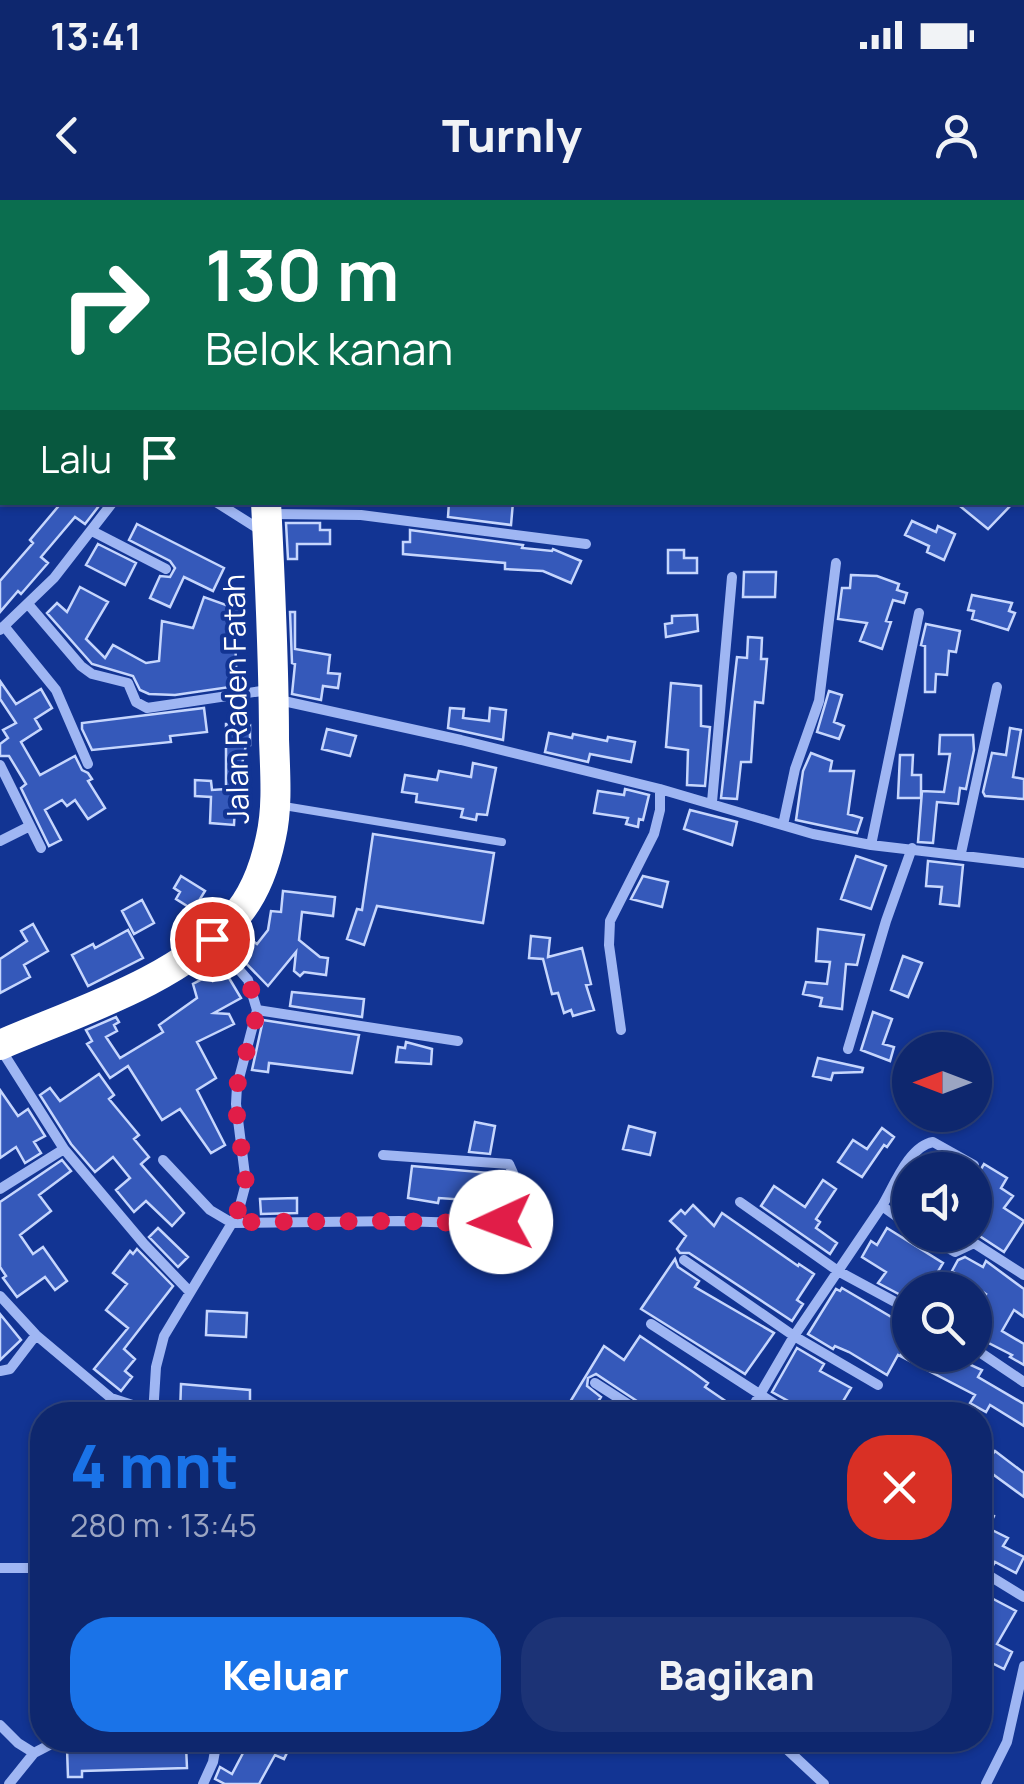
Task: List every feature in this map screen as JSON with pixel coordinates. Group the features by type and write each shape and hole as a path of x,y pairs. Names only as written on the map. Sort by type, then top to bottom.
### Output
{"highway":[{"name":"Jalan Raden Fatah","path":"0,1046 151,979 212,939 234,919 256,884 271,838 275,805 266,517"}],"street":[{"path":"88,764 56,690 2,628 54,578 111,505"},
{"path":"226,505 266,517 361,515 586,544"},
{"path":"92,531 166,568"},
{"path":"783,825 795,769 820,702 836,563"},
{"path":"712,802 732,577"},
{"path":"28,604 81,666 92,674 128,684 136,702 147,708 274,695 871,845 1024,863"},
{"path":"871,845 919,613"},
{"path":"960,853 997,687"},
{"path":"0,765 41,848"},
{"path":"621,1030 609,946 610,922 654,834 660,789"},
{"path":"0,840 30,826"},
{"path":"848,1048 912,848"},
{"path":"153,1402 158,1352 164,1336 232,1222 244,1198 246,1183 237,1086 258,1010 248,980 212,939"},
{"path":"258,1010 458,1040"},
{"path":"0,1046 64,1148 188,1292"},
{"path":"917,1152 922,1144 933,1142 951,1152"},
{"path":"0,1190 64,1148"},
{"path":"163,1160 210,1210 232,1222 501,1222 512,1173 509,1164 383,1155"},
{"path":"756,1402 794,1336 892,1190"},
{"path":"740,1202 838,1271 892,1300"},
{"path":"882,1206 892,1213"},
{"path":"988,1252 1024,1275"},
{"path":"684,1260 794,1336 878,1385"},
{"path":"0,1296 36,1335 112,1398 123,1402"},
{"path":"651,1324 769,1402"},
{"path":"0,1371 10,1369 36,1335"},
{"path":"992,1360 1024,1382"},
{"path":"595,1384 624,1402"},
{"path":"0,1568 30,1568"},
{"path":"992,1578 1024,1598"},
{"path":"986,1784 1007,1742 1024,1666"},
{"path":"0,1725 30,1750"},
{"path":"203,1784 215,1752"},
{"path":"790,1752 824,1784"},
{"path":"9,1784 34,1753"}],"lane":[{"path":"275,805 502,842"}],"building":[{"path":"59,505 100,505 85,524 75,517 41,557 48,563 0,612 0,581 33,543 30,540"},
{"path":"449,505 513,505 511,525 448,517"},
{"path":"959,505 1011,505 988,529"},
{"path":"912,521 936,532 938,526 955,534 944,560 927,552 929,546 905,535"},
{"path":"286,523 320,523 320,530 330,530 330,544 297,544 297,559 288,559"},
{"path":"137,524 224,568 213,591 184,577 170,607 150,598 160,576 170,577 175,568 170,561 129,540"},
{"path":"410,530 523,545 522,548 553,549 581,561 571,583 543,571 505,569 505,563 403,554 403,542 410,542"},
{"path":"98,544 136,563 125,585 86,565"},
{"path":"668,550 684,550 684,558 697,558 697,573 668,573"},
{"path":"744,572 776,572 775,597 743,597"},
{"path":"851,575 877,576 899,584 897,590 907,593 904,603 893,600 882,649 860,641 867,623 838,619 842,588 850,588"},
{"path":"80,587 108,602 86,639 105,658 113,645 146,663 159,661 162,621 193,628 204,597 240,610 231,637 235,638 237,686 175,695 149,694 140,690 133,676 92,664 47,613 57,603 67,612"},
{"path":"972,595 1012,603 1009,611 1015,613 1008,630 972,619 974,611 968,610"},
{"path":"290,612 295,612 295,649 330,655 328,673 340,674 338,688 323,686 321,700 292,694 295,664"},
{"path":"697,615 698,631 666,637 665,624 672,623 672,616"},
{"path":"926,624 960,631 956,652 949,651 947,675 936,674 935,692 925,692 925,646 921,645"},
{"path":"748,637 762,638 761,659 767,659 763,703 755,702 751,762 741,762 737,799 721,798 737,657 747,658"},
{"path":"0,681 16,704 41,689 52,708 35,719 41,729 21,742 40,775 75,756 92,779 88,781 105,808 88,819 75,800 67,806 62,800 45,810 61,840 49,846 21,788 26,784 9,756 0,756 0,744 8,738 3,730 16,723 0,699"},
{"path":"671,683 701,686 701,726 710,727 705,786 687,785 688,750 666,747"},
{"path":"829,691 842,695 834,722 844,726 839,739 817,732"},
{"path":"204,708 207,732 170,736 171,742 92,750 82,729 82,723"},
{"path":"450,708 464,709 463,718 489,721 490,708 506,710 503,740 448,728"},
{"path":"226,724 250,725 250,745 246,745 241,769 237,768 234,825 210,823 211,797 195,796 195,780 211,781 212,790 226,789"},
{"path":"1010,728 1021,730 1013,777 1024,779 1024,799 985,796 992,753 1006,755"},
{"path":"327,729 356,736 350,756 322,749"},
{"path":"549,733 635,742 631,762 590,754 588,762 545,752"},
{"path":"940,735 973,735 966,789 960,788 958,804 937,802 933,843 918,842 922,791 944,792 950,754 939,754"},
{"path":"811,753 832,761 830,771 854,771 848,814 862,818 857,833 796,820 803,771"},
{"path":"900,755 913,755 912,775 921,775 921,798 898,798"},
{"path":"473,763 496,768 487,815 477,814 476,820 461,817 463,809 416,802 417,794 402,792 405,775 437,780 439,771 471,777"},
{"path":"625,789 649,795 638,827 626,824 628,818 594,813 598,791 624,795"},
{"path":"690,810 737,822 732,845 684,829"},
{"path":"373,834 494,853 483,923 377,906 364,945 347,939 357,909 362,910"},
{"path":"856,856 886,866 871,909 841,899"},
{"path":"928,861 963,865 959,906 940,904 942,887 926,886"},
{"path":"181,876 205,891 200,899 210,905 203,916 176,899 180,892 174,888"},
{"path":"643,876 668,882 662,907 631,899"},
{"path":"283,891 335,897 333,916 302,912 299,940 320,957 328,958 326,975 304,972 300,976 294,971 296,952 268,986 237,954 250,939 257,944 268,930 271,911 281,912"},
{"path":"142,900 154,923 134,934 122,911"},
{"path":"33,924 48,951 24,965 30,977 0,993 0,959 27,941 21,931"},
{"path":"818,929 864,935 857,965 846,964 842,1009 820,1006 822,998 803,994 806,982 827,984 830,962 816,961"},
{"path":"128,930 143,958 88,986 72,955"},
{"path":"531,936 550,938 548,957 582,948 591,984 586,985 594,1010 573,1016 571,1010 564,1013 558,993 552,994 543,959 529,958"},
{"path":"903,956 922,963 908,997 891,990"},
{"path":"226,973 241,998 214,1013 229,1014 234,1024 197,1042 216,1078 197,1090 225,1145 211,1153 180,1109 162,1120 128,1066 110,1078 87,1044 92,1041 86,1030 116,1017 117,1031 106,1037 120,1058 163,1032 159,1025 197,998 193,984 210,975 213,981"},
{"path":"292,992 364,999 362,1017 290,1006"},
{"path":"873,1012 892,1019 883,1044 892,1046 890,1061 861,1050"},
{"path":"263,1020 359,1035 352,1073 269,1063 268,1072 252,1070"},
{"path":"406,1042 432,1049 431,1064 396,1062 398,1047 405,1048"},
{"path":"818,1058 863,1068 862,1072 833,1073 831,1080 813,1076"},
{"path":"99,1074 114,1095 109,1099 139,1135 134,1139 149,1157 141,1164 184,1213 172,1226 146,1201 134,1212 116,1190 130,1178 113,1157 95,1172 71,1144 40,1095 50,1088 60,1101"},
{"path":"0,1090 18,1116 28,1109 45,1136 34,1142 41,1153 25,1163 16,1147 0,1158"},
{"path":"475,1122 495,1126 490,1154 469,1152"},
{"path":"629,1126 655,1133 650,1155 623,1149"},
{"path":"882,1128 894,1137 862,1177 838,1162 853,1140 867,1149"},
{"path":"62,1160 71,1171 39,1195 51,1211 20,1235 33,1254 43,1247 67,1281 55,1290 45,1277 17,1297 0,1267 0,1202"},
{"path":"412,1166 501,1174 496,1202 439,1198 438,1203 408,1198"},
{"path":"992,1169 1007,1178 1001,1188 1013,1196 1004,1208 1024,1221 1004,1252 992,1244"},
{"path":"823,1180 836,1189 816,1219 820,1222 816,1228 837,1243 830,1254 761,1206 774,1186 805,1207"},
{"path":"297,1198 297,1213 261,1214 260,1199"},
{"path":"693,1205 714,1226 722,1213 814,1274 797,1300 803,1304 792,1321 689,1253 680,1253 677,1249 686,1236 670,1221"},
{"path":"158,1228 188,1257 178,1267 149,1237"},
{"path":"887,1228 892,1231 892,1252 925,1252 943,1263 938,1272 892,1272 892,1290 878,1283 886,1272 862,1257 871,1241 877,1245"},
{"path":"137,1249 173,1286 124,1349 135,1359 125,1371 132,1377 121,1391 94,1369 128,1328 106,1310 127,1284 113,1273 130,1251 133,1254"},
{"path":"965,1257 983,1267 986,1261 1024,1289 1024,1317 1014,1310 1002,1331 1024,1344 1024,1365 992,1345 992,1272 953,1272 958,1260"},
{"path":"675,1259 678,1267 699,1281 695,1287 774,1333 745,1374 641,1309"},
{"path":"842,1288 892,1317 892,1366 887,1375 808,1334 836,1289"},
{"path":"207,1311 247,1313 246,1337 206,1335"},
{"path":"0,1314 21,1340 0,1360"},
{"path":"640,1336 708,1383 705,1387 727,1402 638,1402 596,1374 588,1378 587,1386 601,1397 598,1402 570,1402 604,1346 624,1360"},
{"path":"797,1348 824,1364 820,1371 851,1388 843,1402 790,1402 772,1392"},
{"path":"931,1372 981,1372 978,1377 1024,1404 1024,1426 992,1406 992,1402 971,1402 975,1395"},
{"path":"181,1384 250,1390 250,1402 180,1402"},
{"path":"995,1451 1024,1473 1024,1497 992,1474"},
{"path":"992,1530 1008,1538 1003,1546 1024,1557 1016,1573 995,1562 992,1567"},
{"path":"992,1598 1016,1611 997,1644 1012,1652 1004,1669 992,1663"},
{"path":"67,1752 186,1752 187,1768 82,1771 82,1777 68,1777"},
{"path":"287,1752 284,1759 275,1755 259,1784 225,1784 215,1779 220,1767 232,1774 243,1753"}],"route":[{"path":"212,939 248,980 258,1010 237,1086 246,1183 244,1198 232,1222 501,1222"}]}
